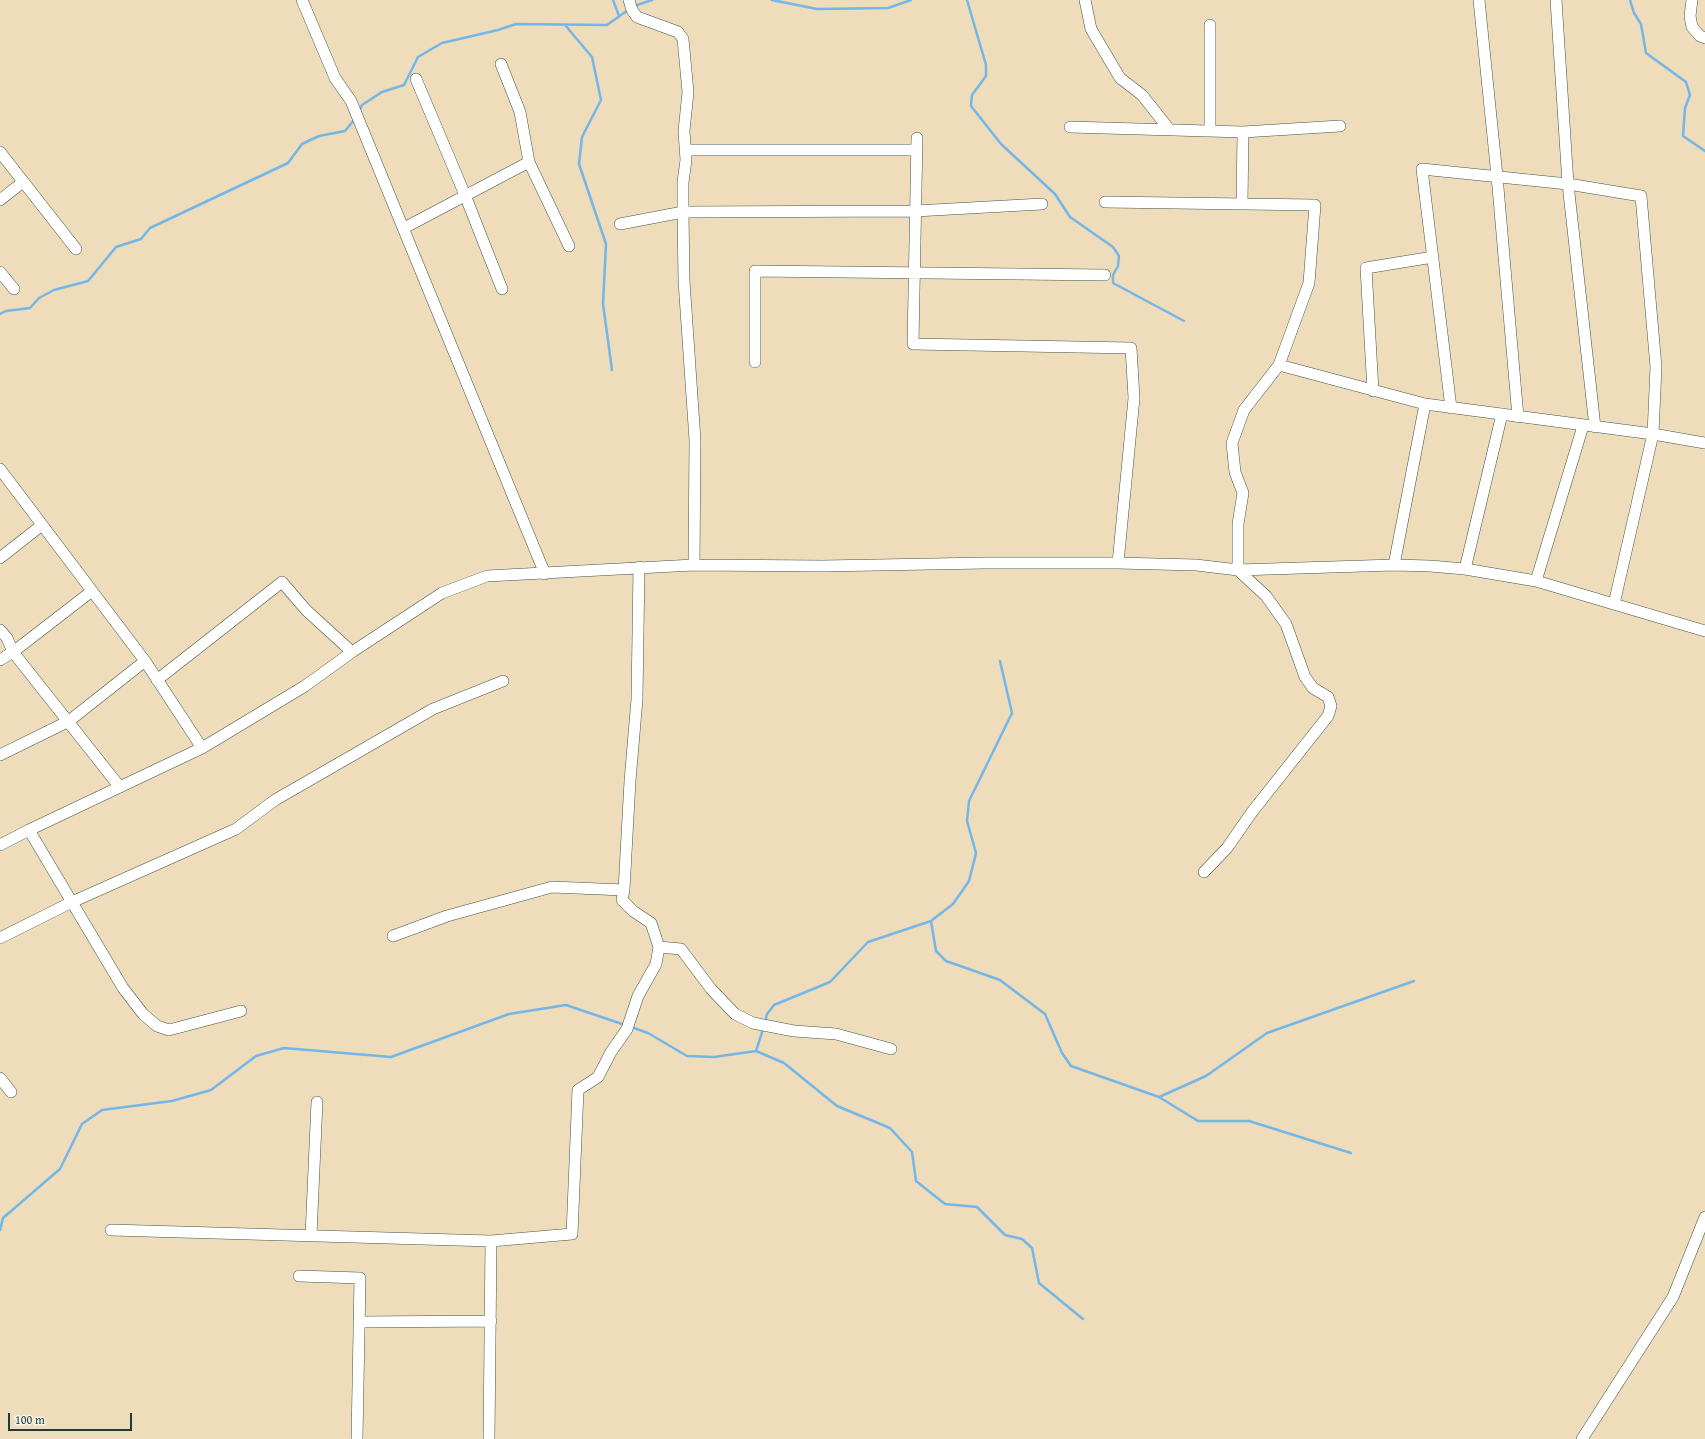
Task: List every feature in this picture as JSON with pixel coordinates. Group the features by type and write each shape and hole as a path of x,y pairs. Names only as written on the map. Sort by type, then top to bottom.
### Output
{"street":[{"path":"302,0 335,78 351,102 545,574"},
{"path":"629,0 632,10 637,17 678,32 683,39 688,92 684,131 686,160 683,182 684,281 695,440 694,565"},
{"path":"1085,0 1091,29 1120,78 1142,95 1169,130"},
{"path":"1479,0 1497,176 1518,417"},
{"path":"1556,0 1568,184 1595,428"},
{"path":"1692,0 1690,16 1692,27 1700,36 1705,38"},
{"path":"1210,25 1210,131"},
{"path":"501,64 520,112 529,162 570,246"},
{"path":"416,80 465,195 502,289"},
{"path":"1070,127 1243,132 1340,126"},
{"path":"1242,204 1243,132"},
{"path":"917,138 913,344 1131,348 1134,398 1118,563"},
{"path":"685,150 916,150"},
{"path":"0,152 76,249"},
{"path":"404,228 529,162"},
{"path":"1451,408 1422,169 1568,184 1642,196 1656,367 1653,434 1614,604"},
{"path":"0,200 23,182"},
{"path":"1105,202 1315,205 1309,283 1278,365 1244,410 1232,443 1235,472 1243,493 1238,524 1238,570 1266,596 1286,624 1306,677 1313,688 1328,697 1331,706 1328,716 1252,812 1227,848 1204,872"},
{"path":"620,224 683,212 915,211 1042,204"},
{"path":"1373,391 1366,268 1433,258"},
{"path":"755,362 755,271 1106,276"},
{"path":"0,272 14,290"},
{"path":"1278,365 1425,404 1595,428 1653,434 1705,443"},
{"path":"1394,565 1425,404"},
{"path":"1465,569 1502,414"},
{"path":"1536,581 1583,426"},
{"path":"0,469 145,661 202,748"},
{"path":"0,558 42,525"},
{"path":"1,842 202,748 305,686 352,652 442,593 487,576 694,565 823,566 985,562 1118,563 1196,565 1238,570 1394,565 1430,566 1465,569 1536,581 1705,631"},
{"path":"111,1230 491,1240 572,1234 578,1090 598,1077 611,1052 627,1029 638,996 656,964 659,947 651,923 632,912 622,900 624,890 630,781 637,699 639,567"},
{"path":"157,680 282,582 306,610 352,652"},
{"path":"0,660 13,652 92,591"},
{"path":"0,630 7,638 13,652 120,786"},
{"path":"0,755 69,721 145,661"},
{"path":"0,938 72,902 236,828 275,800 433,709 503,681"},
{"path":"29,830 123,988 143,1014 157,1026 168,1030 241,1011"},
{"path":"393,936 447,916 552,887 624,890"},
{"path":"659,947 681,949 702,978 723,1002 735,1014 753,1023 794,1031 836,1034 891,1050"},
{"path":"311,1235 317,1102"},
{"path":"1582,1439 1673,1297 1705,1217"},
{"path":"489,1439 491,1240"},
{"path":"299,1276 360,1278 357,1439"},
{"path":"359,1322 491,1321"}],"waterway":[{"path":"613,0 619,16"},
{"path":"634,6 652,0"},
{"path":"772,0 817,9 888,8 911,0"},
{"path":"967,0 986,65 986,76 972,95 971,106 1001,144 1055,194 1070,217 1113,247 1119,256 1118,266 1113,275 1113,283 1184,321"},
{"path":"1630,0 1634,13 1641,24 1646,53 1686,82 1690,95 1685,108 1683,136 1705,151"},
{"path":"359,112 362,105 382,92 404,85 418,57 442,43 498,30 516,24 607,25 628,10"},
{"path":"565,25 592,57 601,100 582,137 579,164 606,244 603,304 612,370"},
{"path":"0,314 6,311 30,308 39,298 54,290 88,281 116,247 141,239 150,228 288,163 302,144 319,136 345,131 354,120"},
{"path":"765,1022 767,1014 774,1005 830,982 868,942 931,921 953,904 969,881 976,853 967,821 969,801 1012,713 1000,661"},
{"path":"931,921 936,951 946,961 1000,980 1045,1014 1062,1053 1071,1066 1159,1097 1198,1121 1249,1121 1351,1153"},
{"path":"1159,1097 1206,1076 1267,1033 1414,981"},
{"path":"0,1230 3,1218 60,1169 82,1124 102,1110 172,1101 211,1090 256,1056 284,1048 391,1057 509,1014 566,1005 625,1025"},
{"path":"631,1027 648,1033 687,1056 714,1057 756,1051 784,1063 837,1106 890,1128 912,1152 916,1181 945,1204 977,1207 1005,1235 1022,1239 1032,1248 1039,1283 1083,1319"},
{"path":"756,1051 763,1029"}]}
